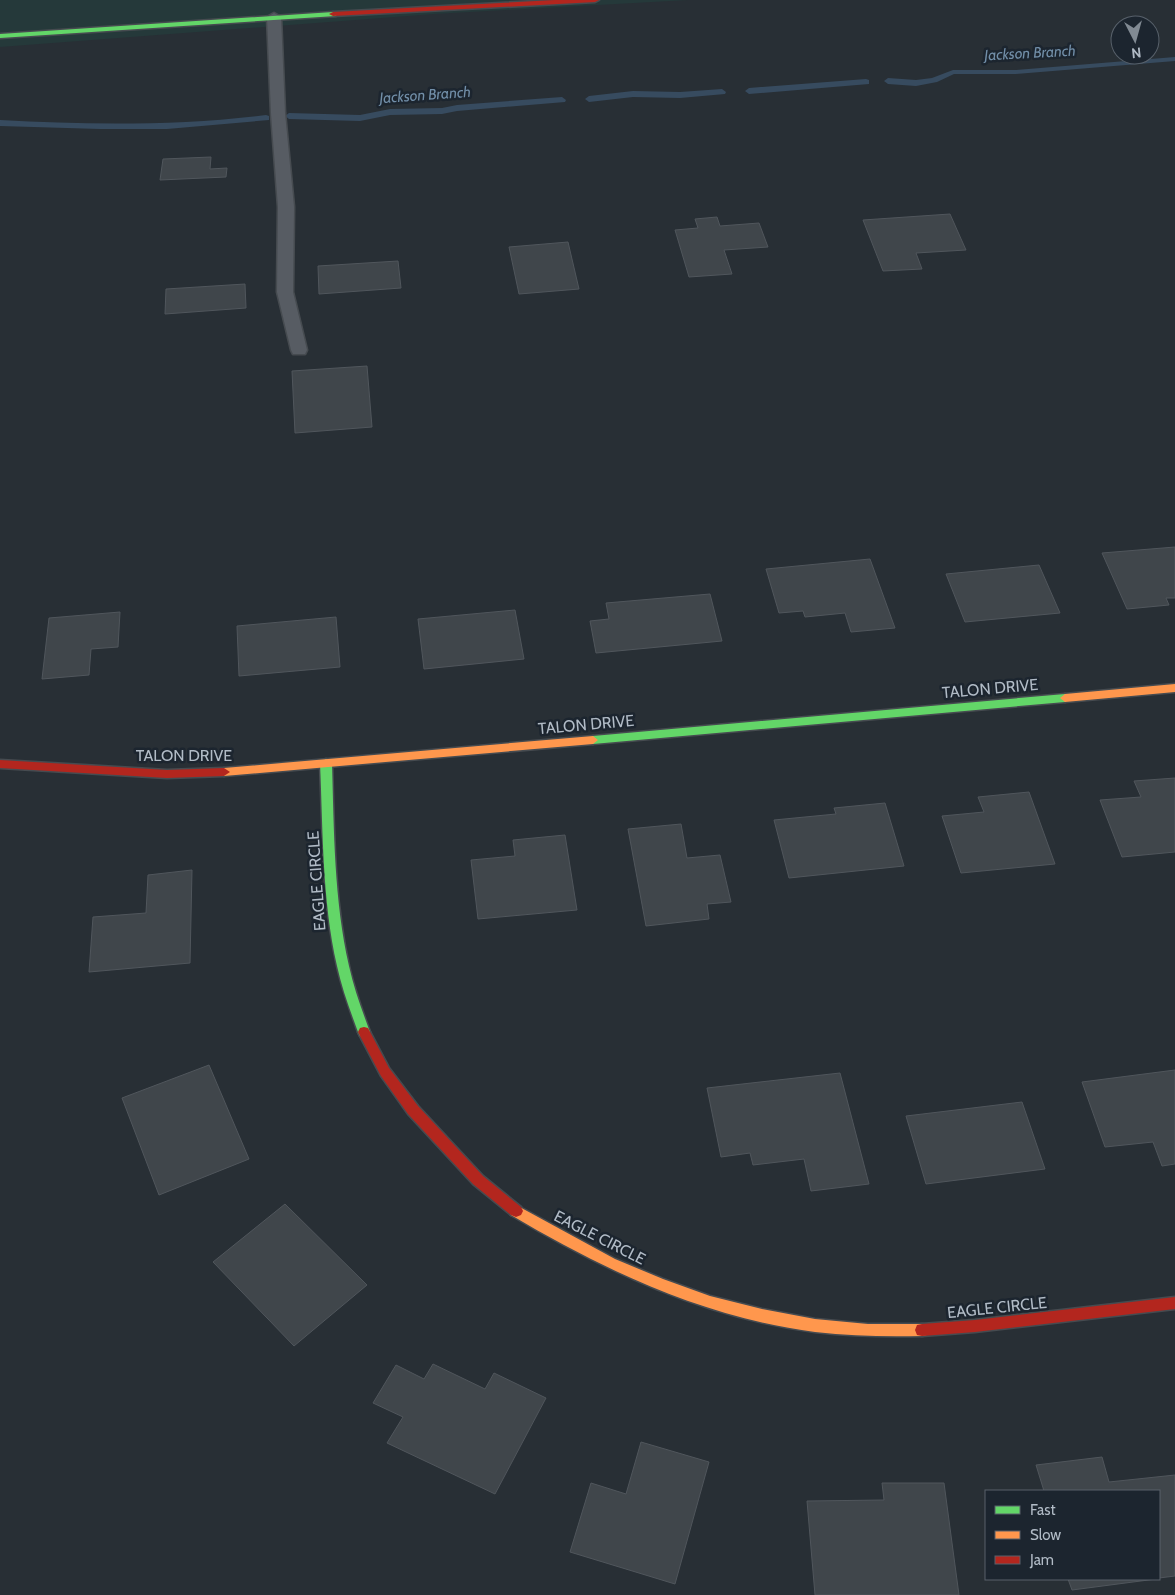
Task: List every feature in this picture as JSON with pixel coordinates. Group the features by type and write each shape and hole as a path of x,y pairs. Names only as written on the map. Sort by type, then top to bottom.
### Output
{"street":[{"path":"0,36 274,17 595,0"},
{"name":"TALON DRIVE","path":"0,764 202,774 1175,688"},
{"name":"EAGLE CIRCLE","path":"326,763 334,925 348,991 371,1047 402,1098 454,1155 503,1202 563,1239 625,1270 695,1298 760,1315 824,1327 900,1331 957,1328 1175,1303"}],"lane":[{"path":"274,17 278,113 286,207 285,292 299,350"}],"green space":[{"path":"0,0 688,0 434,14 0,47"}],"building":[{"path":"211,157 210,169 227,168 226,177 160,180 163,159"},
{"path":"950,214 966,250 916,253 922,269 883,271 863,220"},
{"path":"717,217 720,226 759,223 768,247 724,250 732,274 689,277 675,230 698,228 695,219"},
{"path":"568,242 579,289 519,294 509,247"},
{"path":"398,261 401,288 319,294 318,266"},
{"path":"245,284 246,308 165,314 166,289"},
{"path":"367,366 372,427 295,433 292,371"},
{"path":"1175,547 1175,598 1166,598 1169,605 1127,609 1102,553"},
{"path":"870,559 895,628 851,632 845,613 805,617 803,611 779,613 766,569"},
{"path":"1039,565 1060,613 965,622 946,574"},
{"path":"710,594 722,641 596,653 590,621 609,619 606,603"},
{"path":"515,610 524,659 424,669 418,619"},
{"path":"120,612 118,647 91,649 89,675 42,679 49,618"},
{"path":"336,617 340,667 239,676 237,626"},
{"path":"1175,778 1175,852 1122,857 1100,800 1141,797 1134,781"},
{"path":"1029,792 1055,864 961,873 942,816 984,812 978,797"},
{"path":"885,803 904,866 789,878 774,820 836,814 834,808"},
{"path":"681,824 687,858 720,855 731,902 707,904 709,919 646,926 628,829"},
{"path":"565,835 577,910 478,919 471,860 515,856 513,840"},
{"path":"192,870 190,963 89,972 93,917 146,913 148,875"},
{"path":"209,1065 249,1159 159,1195 122,1098"},
{"path":"1175,1070 1175,1164 1162,1166 1153,1142 1105,1147 1082,1082"},
{"path":"840,1073 869,1184 811,1191 804,1159 753,1165 750,1153 721,1157 707,1088"},
{"path":"1022,1102 1045,1169 926,1184 906,1116"},
{"path":"285,1204 367,1285 294,1346 213,1262"},
{"path":"433,1364 485,1389 494,1373 546,1398 495,1494 387,1443 403,1417 373,1403 396,1365 424,1379"},
{"path":"641,1442 709,1462 675,1584 570,1552 591,1483 626,1494"},
{"path":"1102,1457 1109,1482 1175,1475 1175,1576 1160,1578 1160,1490 1044,1490 1036,1465"},
{"path":"882,1483 944,1483 959,1595 815,1595 807,1501 884,1500"},
{"path":"1068,1580 1148,1580 1072,1590"}],"waterway":[{"name":"Jackson Branch","path":"888,81 916,83 934,80 953,72 1016,72 1175,59"},
{"name":"Jackson Branch","path":"749,91 866,82"},
{"name":"Jackson Branch","path":"589,99 633,94 680,95 722,92"},
{"name":"Jackson Branch","path":"289,116 360,118 390,112 442,111 457,108 562,100"},
{"name":"Jackson Branch","path":"0,123 133,127 200,125 266,118"}],"traffic: fast":[{"path":"0,36 333,14"},
{"path":"593,740 1065,698"},
{"path":"326,763 330,866 337,934 352,1000 364,1032"}],"traffic: slow":[{"path":"1065,698 1175,688"},
{"path":"224,772 593,740"},
{"path":"516,1211 562,1239 610,1263 710,1302 762,1316 815,1325 868,1330 922,1330"}],"traffic: jam":[{"path":"333,14 595,0"},
{"path":"0,764 167,774 224,772"},
{"path":"364,1032 385,1072 413,1110 478,1180 516,1211"},
{"path":"922,1330 975,1326 1175,1303"}]}
